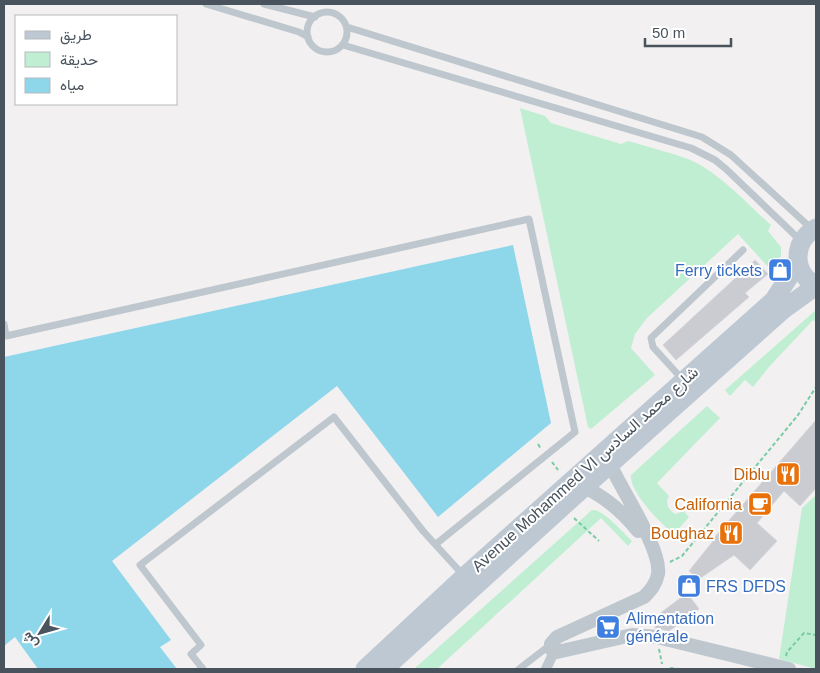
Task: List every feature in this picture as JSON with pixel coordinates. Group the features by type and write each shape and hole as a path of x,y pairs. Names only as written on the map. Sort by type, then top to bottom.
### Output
{"main road":[{"path":"810,233 798,252 798,263 803,274 816,286"},
{"name":"Avenue Mohammed VI شارع محمد السادس","path":"365,669 465,576 774,300 798,263"},
{"name":"Avenue Mohammed VI شارع محمد السادس","path":"384,669 584,486 784,309 816,286"}],"street":[{"path":"610,464 618,484 650,538 649,549"},
{"path":"546,669 557,638 644,597 656,582 659,572 649,549 624,513 603,496 584,486"},
{"path":"552,648 637,634 786,668"}],"lane":[{"path":"206,4 299,32 308,38 314,47 324,52 335,51 343,45 346,39 347,27"},
{"path":"264,4 315,17"},
{"path":"308,38 308,26 315,17 325,13 336,15 347,27 702,137 731,155 796,217 810,233"},
{"path":"343,45 691,148 716,160 810,233"},
{"path":"4,324 6,336 529,219 575,432 436,544"},
{"path":"684,381 654,347 651,338 743,250"},
{"path":"203,669 191,654 201,645 140,566 334,417 422,531 465,576"},
{"path":"520,669 552,648"}],"path":[{"path":"658,566 682,556 798,415 816,387"},
{"path":"574,518 599,541"},
{"path":"786,668 787,652 804,632 816,636"},
{"path":"670,668 678,669"}],"green space":[{"path":"520,108 545,116 551,123 621,144 628,141 688,159 711,172 771,225 768,231 781,247 781,256 771,270 738,234 647,318 635,334 631,348 655,375 591,429 588,427"},
{"path":"816,310 816,322 813,320 753,387 745,380 730,396 725,390"},
{"path":"707,406 720,418 657,483 669,496 667,504 671,510 675,514 684,511 689,517 674,534 640,499 632,482 631,475"},
{"path":"816,495 816,669 779,659 802,508"},
{"path":"592,510 596,510 607,517 632,541 628,546 601,518 437,669 414,669"}],"water":[{"path":"513,245 551,423 438,517 337,386 112,561 171,640 160,647 177,669 38,669 15,637 4,646 4,357"}],"building":[{"path":"755,260 768,274 745,293 749,297 676,360 663,345"},
{"path":"816,420 816,488 800,506 784,491 757,523 777,541 750,570 734,555 699,579 689,571 713,539"},
{"path":"687,593 699,609 669,631 655,628 657,622 654,618"}],"place":[{"name":"Ferry tickets","path":"780,270"},
{"name":"Diblu","path":"788,474"},
{"name":"California","path":"760,504"},
{"name":"Boughaz","path":"731,533"},
{"name":"FRS DFDS","path":"689,586"},
{"name":"Alimentation générale","path":"608,627"}]}
